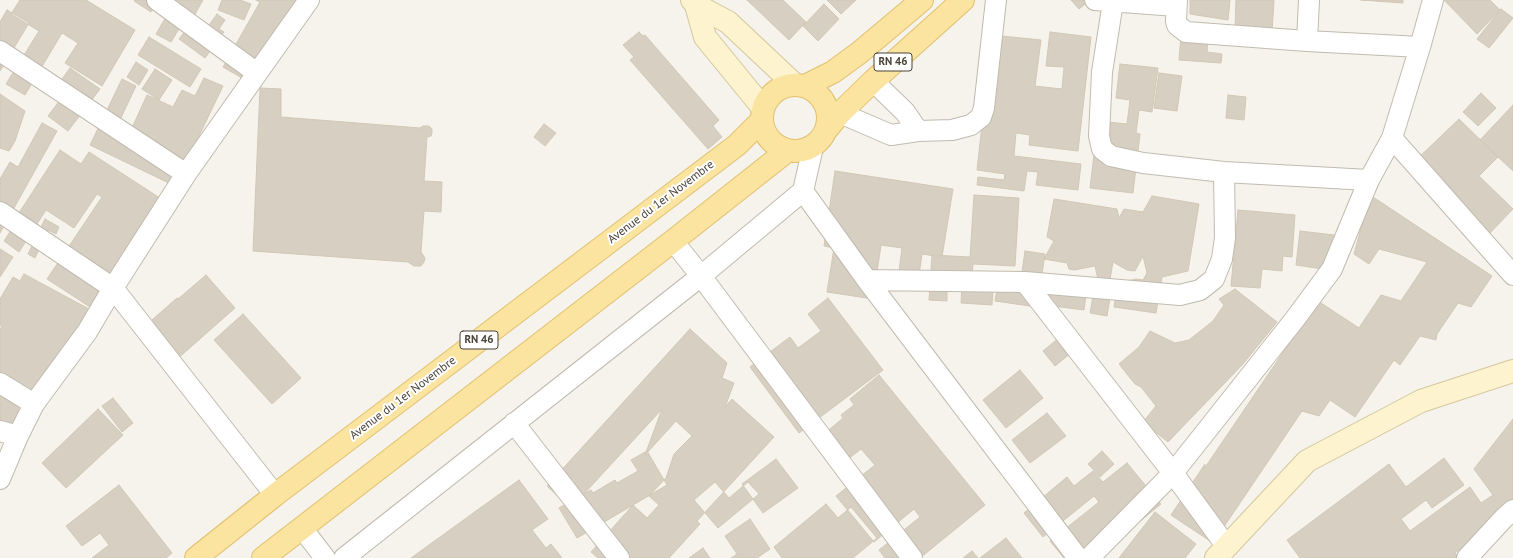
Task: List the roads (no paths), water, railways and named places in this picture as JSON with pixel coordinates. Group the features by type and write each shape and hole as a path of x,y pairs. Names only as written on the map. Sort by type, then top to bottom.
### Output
{"main road":[{"name":"RN 46","path":"800,86 833,72 859,53 922,0"},
{"name":"RN 46","path":"834,120 873,81 963,0"},
{"path":"694,2 728,22 800,86"},
{"path":"694,2 705,37 762,114"},
{"path":"785,86 800,86 814,91 822,98 827,107 829,117 834,120 822,139 813,147 800,152 787,151 777,147 770,140 764,131 762,114 768,99 776,92 785,86"},
{"name":"Avenue du 1er Novembre","path":"196,558 274,495 737,145 762,114"},
{"path":"263,558 787,151"},
{"path":"1221,552 1307,461 1421,401 1513,371"}],"street":[{"path":"157,0 257,73"},
{"path":"0,479 9,433 34,404 87,332 113,288 186,174 309,0"},
{"path":"834,120 891,134 958,128 971,125 981,117 984,108 996,0"},
{"path":"1307,41 1309,0"},
{"path":"1089,558 1173,473 1295,319 1332,269 1368,180 1392,138 1433,0"},
{"path":"1368,180 1224,172 1143,163 1111,156 1102,149 1099,136 1104,1 1177,3 1177,25 1186,32 1307,41 1420,47"},
{"path":"0,51 186,174"},
{"path":"873,81 905,112 918,131"},
{"path":"1392,138 1513,275"},
{"path":"344,558 701,276 803,191 813,147"},
{"path":"867,280 1026,282 1180,295 1200,290 1214,279 1222,259 1225,238 1224,172"},
{"path":"803,191 867,280 1078,558"},
{"path":"0,212 113,288 274,495"},
{"path":"673,241 701,276 912,558"},
{"path":"1026,282 1173,473 1221,552"},
{"path":"0,383 34,404"},
{"path":"514,423 619,558"},
{"path":"1467,558 1513,510"},
{"path":"302,528 325,558"}]}
